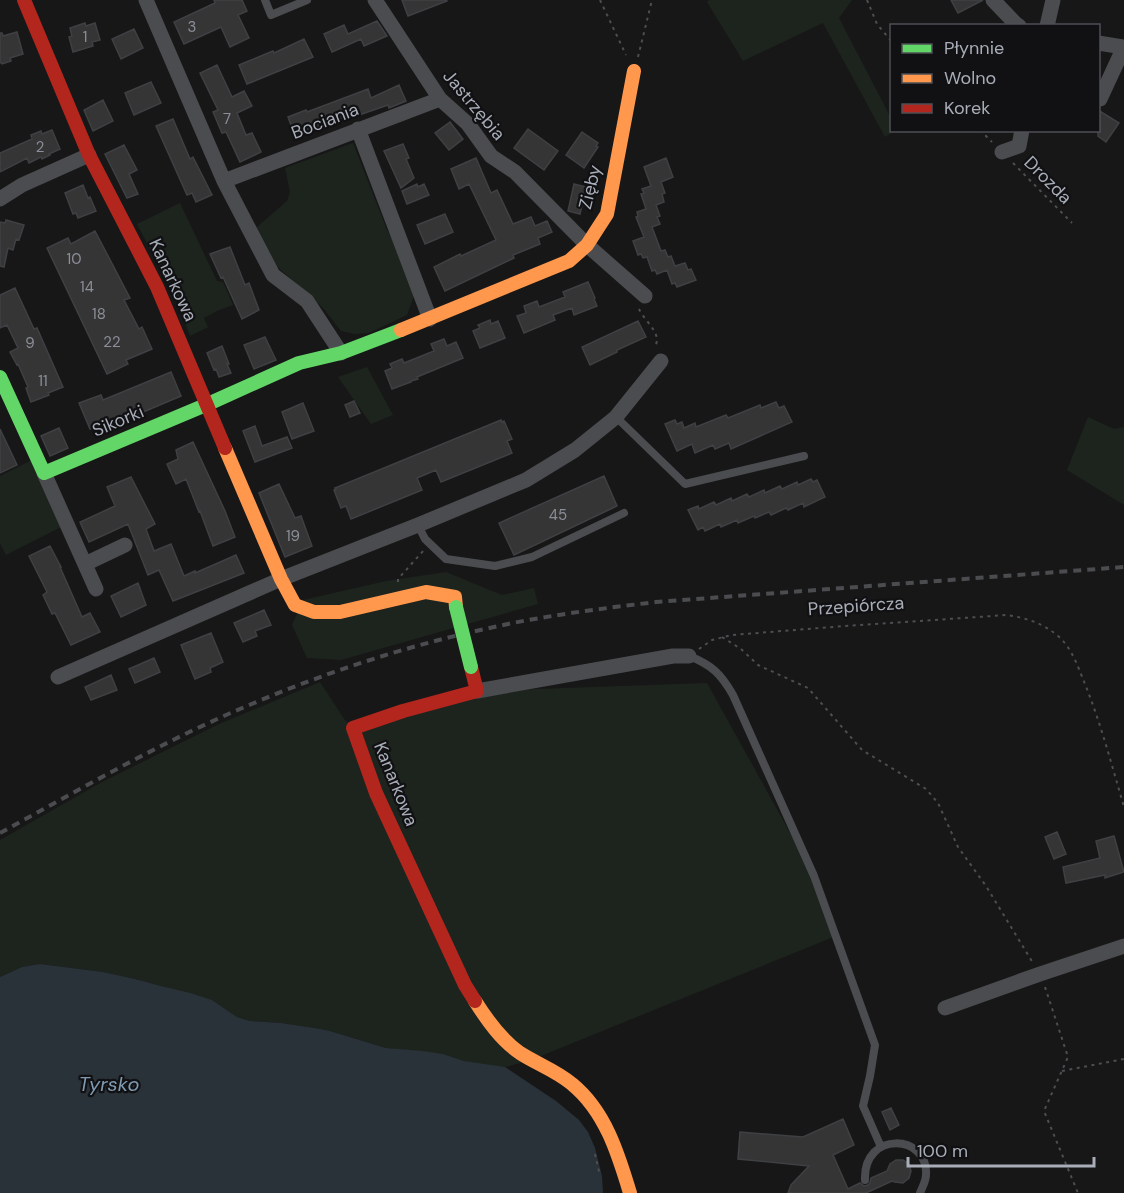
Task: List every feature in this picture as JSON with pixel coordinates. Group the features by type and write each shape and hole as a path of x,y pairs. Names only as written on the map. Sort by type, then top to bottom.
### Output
{"street":[{"name":"Kanarkowa","path":"24,0 89,155 157,287 281,579 295,605 314,612 340,612 426,592 455,597 477,691 403,711 353,728 376,793 465,985 482,1013 506,1042 572,1084 586,1098 603,1121 622,1166 630,1193"},
{"path":"146,0 224,181 273,275 307,301 341,353"},
{"name":"Jastrzębia","path":"375,0 440,99 468,124 490,156 515,172 587,245 642,293"},
{"path":"993,0 1016,24"},
{"path":"1047,24 1053,0"},
{"path":"1100,43 1124,47 1100,99"},
{"name":"Zięby","path":"207,404 299,363 341,353 568,261 587,245 606,214 634,71"},
{"name":"Bociania","path":"224,181 440,99"},
{"path":"358,129 429,319"},
{"path":"1002,152 1019,146 1022,132"},
{"path":"0,199 22,184 89,155"},
{"path":"58,677 281,579 526,480 575,450 616,417 659,363"},
{"path":"0,377 96,589"},
{"name":"Sikorki","path":"44,473 207,404"},
{"path":"85,564 125,545"},
{"path":"477,691 673,656 689,657"},
{"path":"945,1008 1124,946"}],"lane":[{"path":"265,0 272,15 307,0"},
{"path":"616,417 684,484 804,456"},
{"path":"418,525 425,539 446,559 495,566 532,557 624,513"},
{"path":"689,657 703,662 716,671 733,695 814,876 875,1045 863,1106 881,1147"},
{"path":"865,1180 864,1172 869,1157 881,1147 891,1143 904,1144 920,1155 926,1166 926,1177 920,1193"}],"path":[{"path":"600,0 634,71"},
{"path":"634,71 652,0"},
{"path":"867,0 877,24 890,41"},
{"name":"Drozda","path":"982,132 1072,223"},
{"path":"642,293 638,307 657,338 654,356 659,363"},
{"path":"402,598 398,579 430,543"},
{"name":"Przepiórcza","path":"689,657 712,640 732,635 1007,615 1024,618 1043,625 1059,636 1070,650 1096,711 1124,807"},
{"path":"722,638 741,649 758,665 808,688 862,750 926,789 938,803 958,847 986,886 1040,974 1068,1057 1044,1111 1078,1193"},
{"path":"1062,1071 1124,1059"},
{"path":"595,1154 600,1176"}],"shaded area":[{"path":"709,0 852,0 839,18 890,116 890,132 892,132 885,137 823,23 743,61 707,2"},
{"path":"353,143 387,230 399,249 415,293 407,315 369,333 355,334 341,331 323,308 272,262 257,227 287,201 290,192 285,168"},
{"path":"180,203 217,281 223,282 233,305 204,318 208,327 190,336 177,301 137,224"},
{"path":"367,367 393,415 371,424 338,377"},
{"path":"1088,417 1114,429 1124,427 1124,505 1067,470"},
{"path":"32,460 61,527 6,555 0,543 0,476"},
{"path":"446,572 502,595 534,588 538,604 341,660 307,658 292,625 303,600 386,581"},
{"path":"320,682 345,720 353,728 477,691 707,683 814,876 836,936 531,1060 505,1067 464,1061 443,1054 386,1048 315,1028 250,1021 237,1017 212,1000 103,972 40,964 22,967 0,977 0,840 102,782 219,724"}],"water":[{"name":"Tyrsko","path":"40,964 103,972 190,993 212,1000 237,1017 250,1021 315,1028 386,1048 443,1054 464,1061 505,1067 556,1101 579,1120 588,1132 595,1148 602,1176 603,1193 0,1193 0,977 22,967"}],"building":[{"path":"214,0 242,0 247,11 238,15 249,38 230,47 221,27 184,44 174,22 215,3"},
{"path":"402,0 446,0 447,1 408,16"},
{"path":"951,0 983,0 958,13"},
{"path":"377,21 387,36 364,46 361,39 332,52 324,34 344,25 348,34"},
{"path":"85,23 86,26 95,23 100,40 92,42 93,46 73,52 69,37 72,36 70,28"},
{"path":"134,29 143,48 121,59 112,39"},
{"path":"17,32 23,54 10,58 11,61 2,64 0,62 0,33 3,36"},
{"path":"304,39 313,57 247,84 239,65 273,51 274,53"},
{"path":"217,65 232,97 244,91 252,106 237,113 246,135 252,133 261,152 240,162 226,132 222,133 213,112 218,110 200,73"},
{"path":"151,82 161,103 134,115 125,93"},
{"path":"399,85 406,101 389,108 388,105 356,116 355,113 295,136 288,117 368,89 371,98"},
{"path":"103,100 113,121 93,131 84,110"},
{"path":"1100,111 1119,123 1106,142 1098,136"},
{"path":"173,119 190,159 193,157 212,195 196,202 192,193 187,195 156,126"},
{"path":"450,122 463,139 449,150 435,133"},
{"path":"528,129 558,151 544,170 514,148"},
{"path":"52,130 60,149 29,163 27,158 0,172 0,153 32,139 31,135"},
{"path":"582,132 598,143 596,146 598,147 584,168 566,155"},
{"path":"403,144 414,178 401,188 384,151"},
{"path":"124,145 137,170 129,174 138,194 127,198 105,154"},
{"path":"476,158 491,193 497,190 513,224 531,217 535,226 547,221 552,232 538,238 540,244 513,255 514,258 445,291 434,267 496,240 469,184 459,189 451,169"},
{"path":"666,158 673,177 661,182 665,193 662,194 664,202 656,205 660,224 652,227 661,251 665,250 668,257 671,256 675,266 685,263 696,280 677,287 675,283 672,284 667,270 657,274 655,270 652,271 647,257 643,258 641,254 638,255 633,241 644,237 636,217 637,212 646,209 641,194 644,193 642,189 651,186 644,167"},
{"path":"417,184 418,187 424,184 429,195 407,204 402,191"},
{"path":"574,184 586,187 580,214 568,211"},
{"path":"83,185 96,211 78,218 76,213 73,214 65,193"},
{"path":"445,214 453,232 425,244 417,225"},
{"path":"6,220 24,225 13,250 8,248 4,267 0,266 0,222 5,223"},
{"path":"95,231 130,298 124,300 139,329 142,327 152,349 126,360 128,364 107,374 47,248 68,238 71,244"},
{"path":"230,247 245,285 249,283 259,310 242,319 210,254"},
{"path":"588,282 597,306 574,315 572,308 553,315 555,320 524,333 517,316 526,313 524,306 537,301 539,307 565,297 563,292"},
{"path":"15,288 34,329 37,328 63,387 31,402 26,388 28,387 10,352 18,348 7,325 0,328 0,295"},
{"path":"490,320 491,324 498,321 505,338 480,348 473,331 480,328 478,325"},
{"path":"638,321 646,337 590,365 582,347"},
{"path":"265,337 276,360 254,369 244,345"},
{"path":"444,339 447,346 456,342 463,358 392,389 385,371 392,368 390,364 402,359 404,363 434,351 431,344"},
{"path":"222,346 231,373 219,377 207,353"},
{"path":"171,372 181,396 124,420 103,427 101,424 90,429 79,403 101,395 103,400"},
{"path":"354,401 360,413 350,417 345,405"},
{"path":"776,402 779,408 784,406 792,422 731,449 729,443 715,449 713,445 695,453 692,444 677,451 665,424 675,420 677,424 682,422 684,428 695,423 696,427 726,415 728,418 760,405 761,408"},
{"path":"303,403 314,431 292,439 282,412"},
{"path":"501,420 504,421 512,439 507,441 512,453 441,482 436,470 417,478 422,490 351,519 346,506 341,508 335,488"},
{"path":"255,426 262,446 287,437 292,448 255,462 243,431"},
{"path":"59,428 68,448 50,456 41,436"},
{"path":"0,429 17,465 0,473"},
{"path":"193,442 235,537 213,546 186,479 176,484 167,464 178,459 176,450"},
{"path":"604,476 617,506 514,555 499,523"},
{"path":"131,477 155,524 146,529 154,551 171,544 184,576 236,555 244,573 173,601 159,570 148,575 128,524 89,542 80,522 115,506 107,487"},
{"path":"811,479 813,482 817,480 825,497 804,507 803,503 771,515 769,512 738,523 737,520 721,527 720,524 705,531 703,527 698,530 688,510 698,506 699,509 714,502 716,505 731,498 732,501 747,494 749,497 764,490 765,493 780,486 782,489 797,482 798,485"},
{"path":"279,484 295,518 301,516 312,546 285,557 259,493"},
{"path":"50,546 82,617 90,613 100,632 71,645 43,595 47,592 29,556"},
{"path":"138,583 146,605 121,617 111,596"},
{"path":"264,610 271,625 255,631 257,636 243,642 234,623"},
{"path":"211,633 223,662 210,668 211,672 195,679 181,645"},
{"path":"154,658 160,672 135,683 129,669"},
{"path":"111,675 117,690 91,700 85,687"},
{"path":"1057,832 1066,854 1054,859 1045,837"},
{"path":"1114,836 1124,872 1105,878 1105,875 1066,883 1063,867 1100,858 1096,841"},
{"path":"891,1108 899,1125 890,1130 882,1112"},
{"path":"843,1119 854,1145 833,1155 848,1189 860,1183 864,1186 868,1185 871,1178 887,1171 890,1164 896,1160 903,1160 909,1164 911,1171 909,1178 903,1183 892,1181 866,1193 788,1193 791,1185 809,1166 738,1159 740,1132 803,1137"}],"railway":[{"path":"0,833 152,750 247,706 364,662 454,636 506,624 656,602 1124,567"}],"traffic: fast":[{"path":"0,377 44,473 299,363 341,353 401,330"},
{"path":"456,607 471,667"}],"traffic: slow":[{"path":"401,330 569,261 587,245 607,214 634,71"},
{"path":"225,448 281,579 295,605 314,612 340,612 426,592 455,597 456,607"},
{"path":"475,1001 507,1042 520,1053 566,1079 593,1107 609,1134 630,1193"}],"traffic: jam":[{"path":"24,0 89,155 157,287 225,448"},
{"path":"471,667 477,691 403,711 353,728 376,793 465,985 475,1001"}]}
